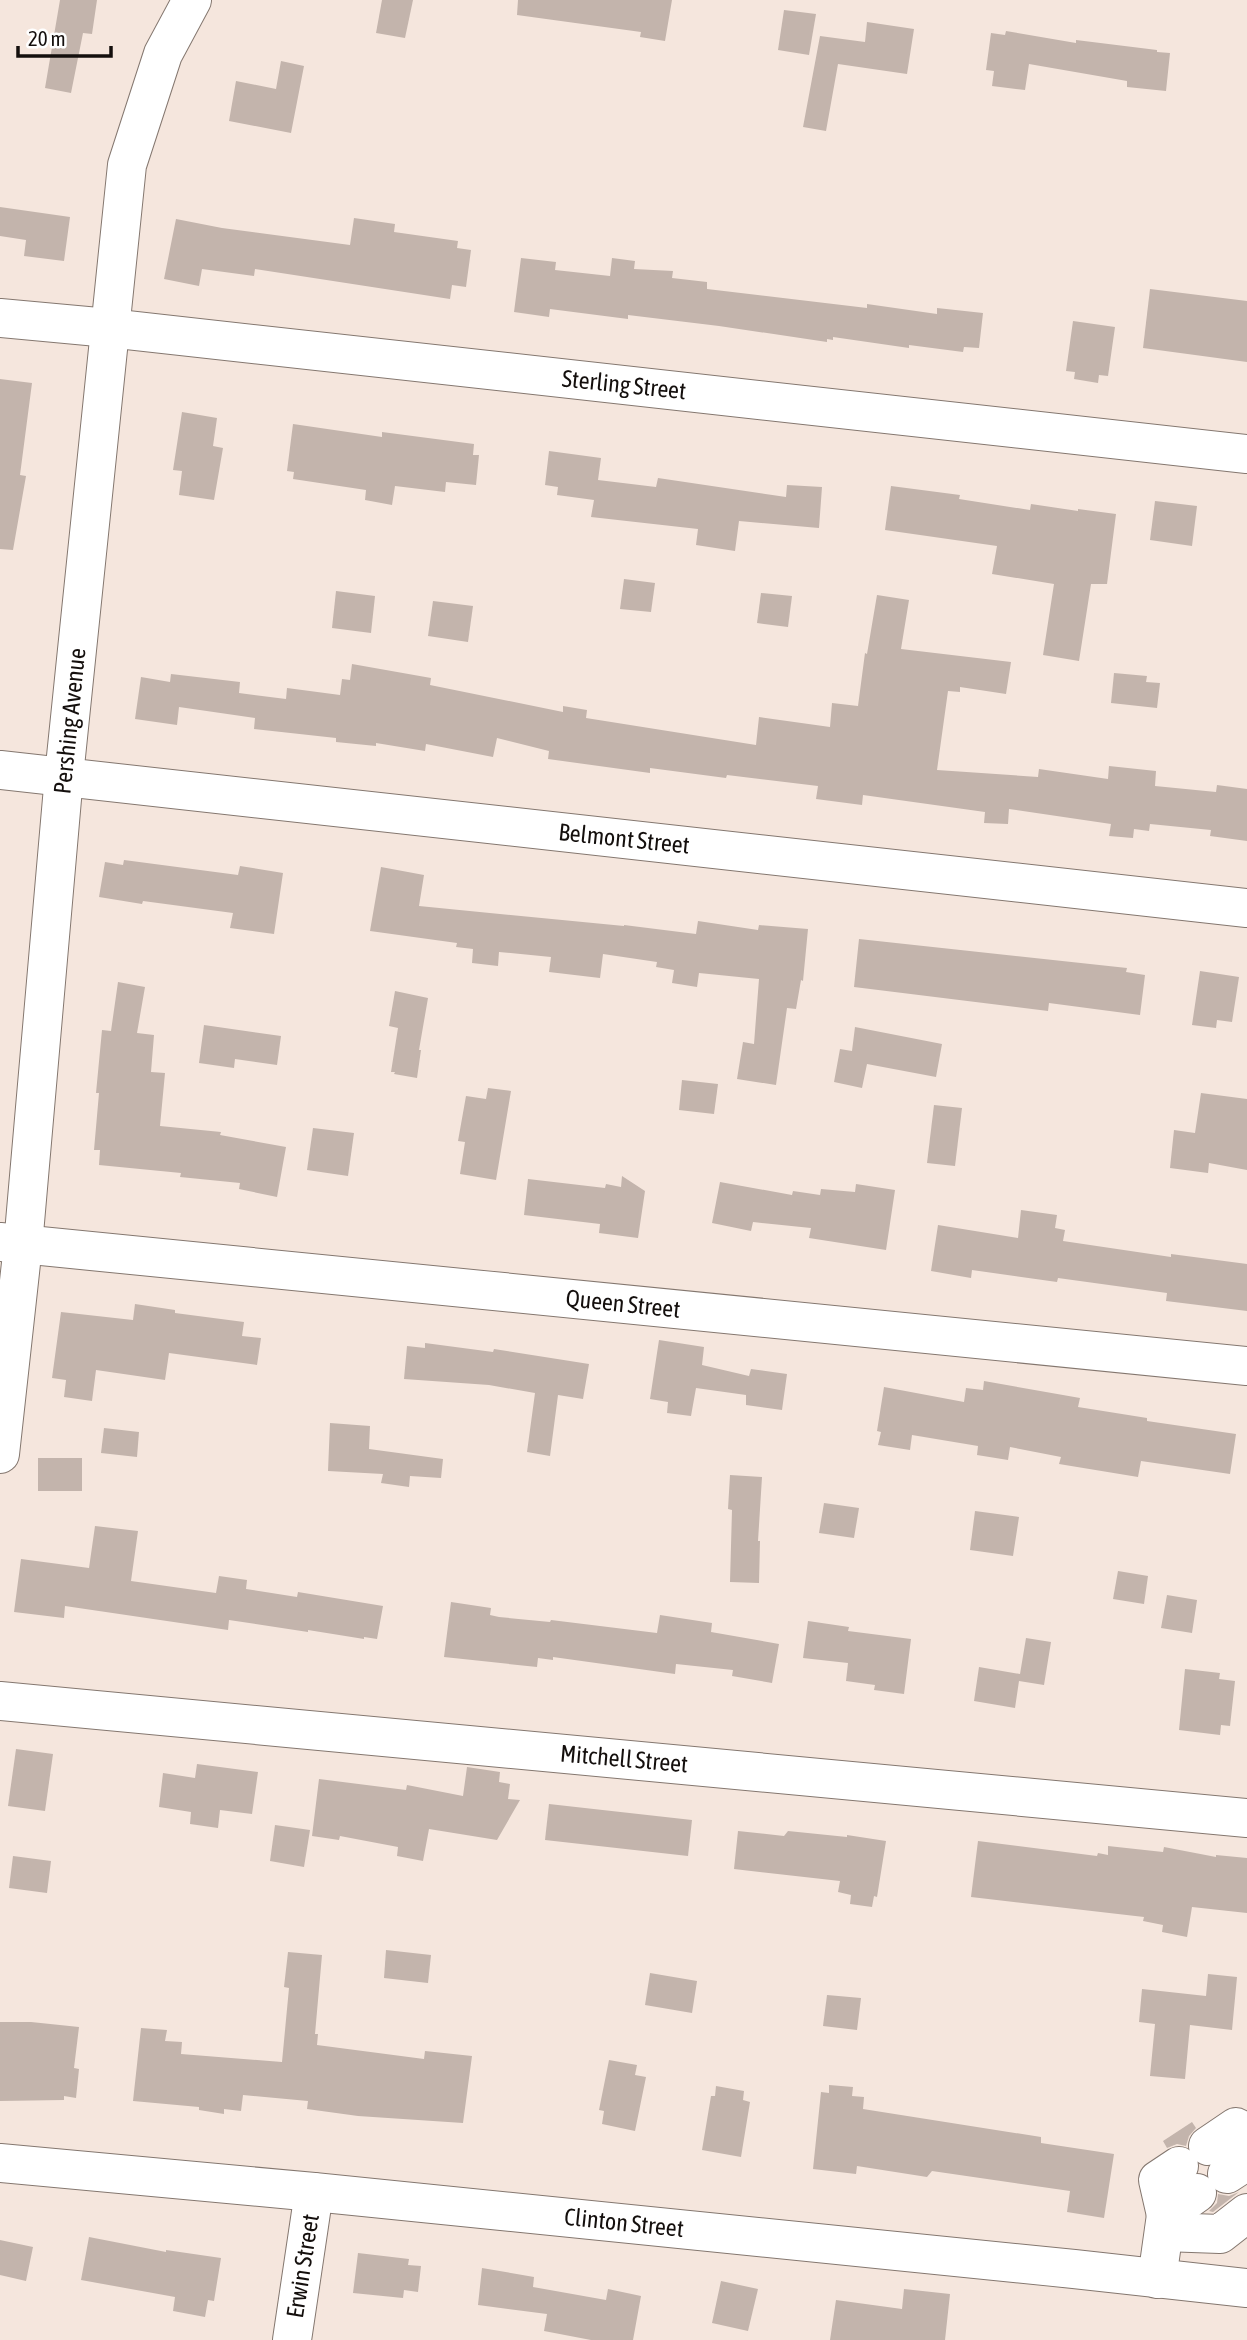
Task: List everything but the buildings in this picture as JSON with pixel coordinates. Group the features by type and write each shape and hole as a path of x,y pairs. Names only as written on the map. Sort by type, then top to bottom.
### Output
{"street":[{"name":"Pershing Avenue","path":"0,1454 12,1243 64,776 127,165 163,54 192,0"},
{"name":"Sterling Street","path":"0,318 1247,454"},
{"name":"Belmont Street","path":"0,770 1247,908"},
{"name":"Queen Street","path":"12,1243 1247,1366"},
{"name":"Mitchell Street","path":"0,1701 1247,1818"},
{"path":"1157,2279 1165,2223 1212,2168 1236,2127 1247,2134"},
{"name":"Clinton Street","path":"0,2163 314,2192 1247,2288"},
{"name":"Erwin Street","path":"292,2340 314,2192"},
{"path":"1165,2223 1220,2234 1247,2213"}]}
